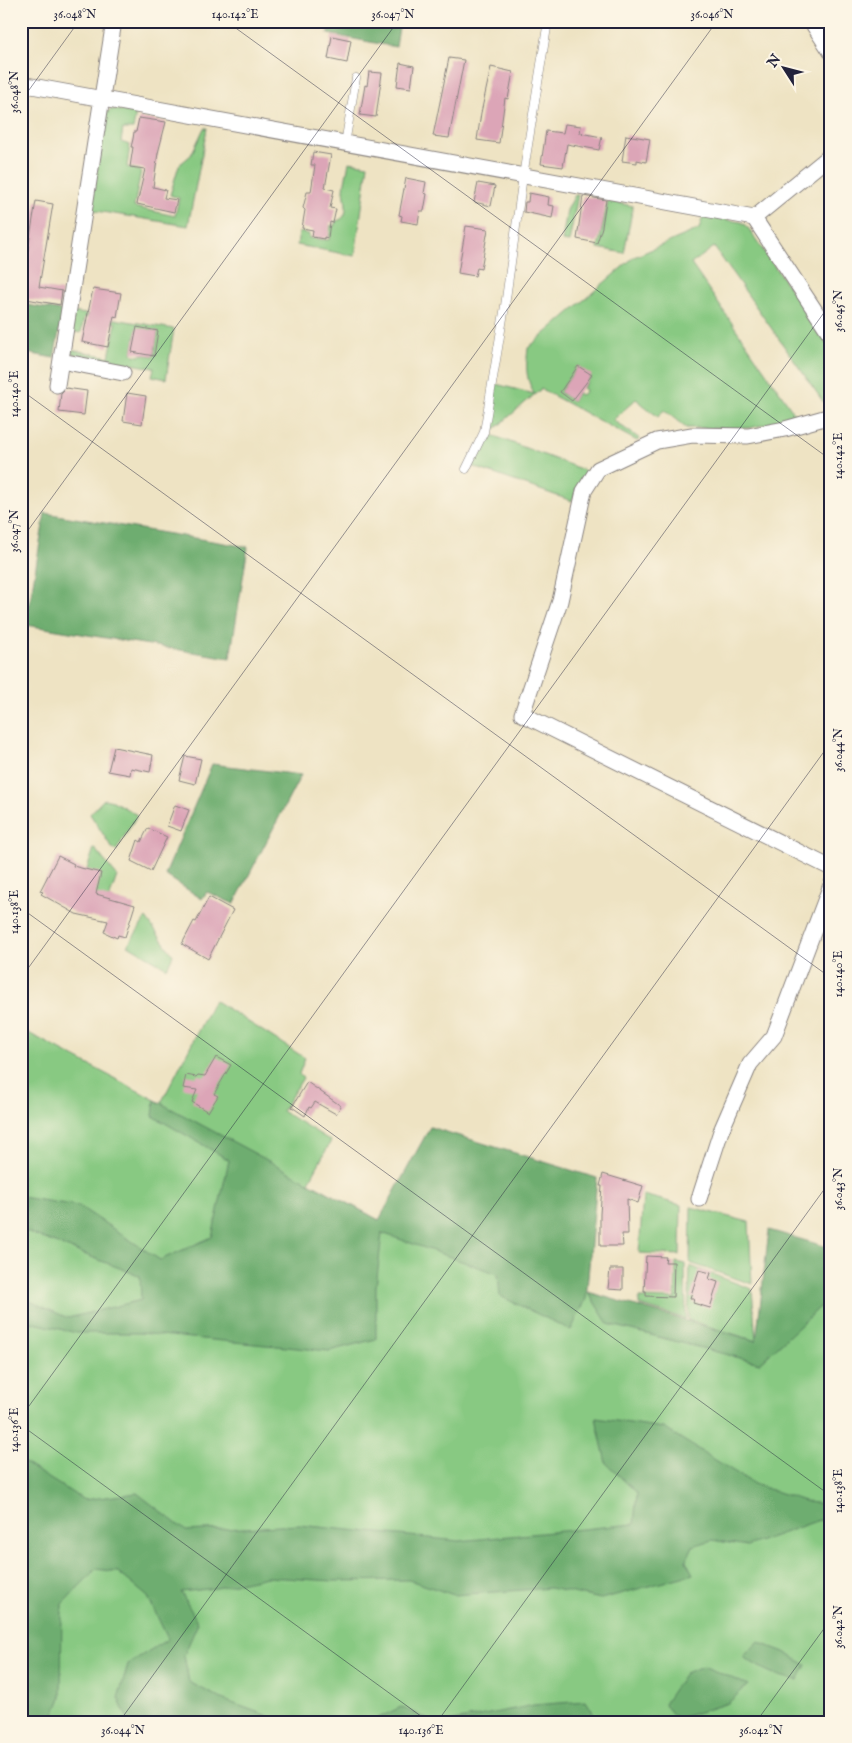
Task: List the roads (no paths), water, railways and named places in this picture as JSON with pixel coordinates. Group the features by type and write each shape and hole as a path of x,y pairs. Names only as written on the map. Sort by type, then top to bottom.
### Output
{"street":[{"path":"57,386 114,21"},
{"path":"812,21 831,52"},
{"path":"21,84 754,218 831,335"},
{"path":"754,218 831,155"},
{"path":"61,362 123,373"},
{"path":"831,416 785,429 748,436 692,435 657,441 598,469 584,491 560,601 522,714 831,868"},
{"path":"699,1199 721,1131 750,1064 774,1036 831,885"}],"lane":[{"path":"466,469 484,432 548,21"},
{"path":"346,144 356,78"}]}
